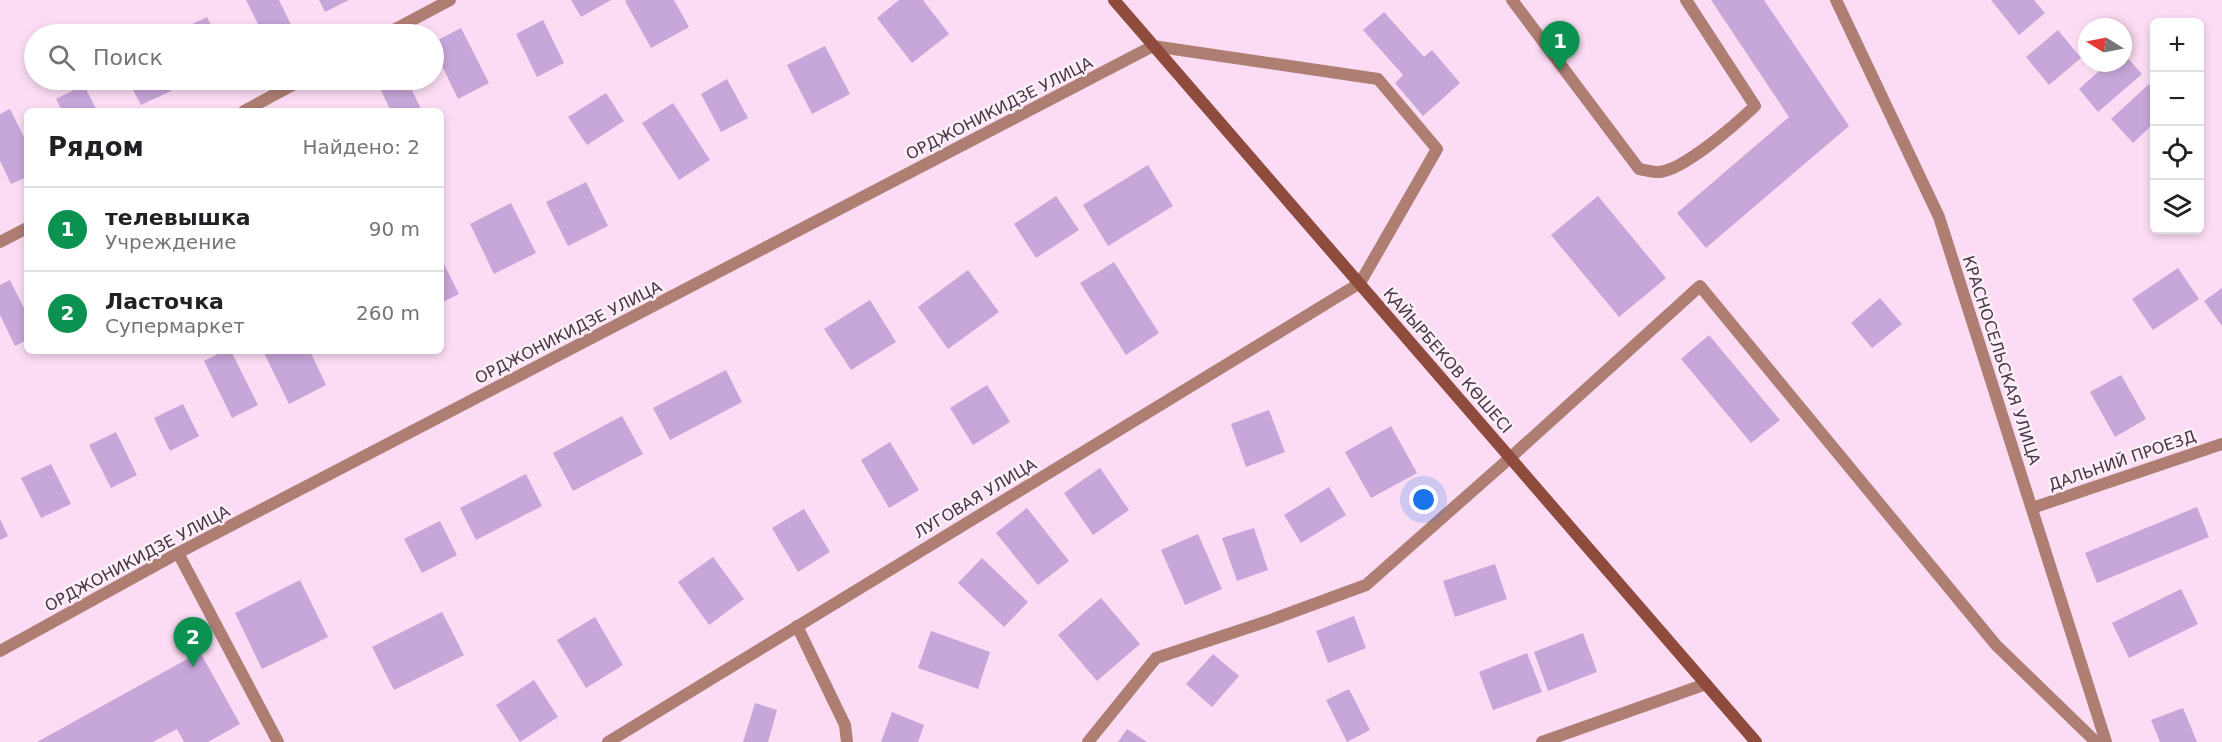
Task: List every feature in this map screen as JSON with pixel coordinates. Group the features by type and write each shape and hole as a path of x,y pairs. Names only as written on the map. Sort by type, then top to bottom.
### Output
{"main road":[{"name":"ҚАЙЫРБЕКОВ КӨШЕСІ","path":"1114,0 1756,742"}],"street":[{"path":"405,24 450,0"},
{"path":"1512,0 1639,169 1660,172 1679,164 1724,136 1755,106 1686,0"},
{"name":"КРАСНОСЕЛЬСКАЯ УЛИЦА","path":"1836,0 1939,217 2106,742"},
{"path":"1152,46 1378,79 1437,149 1360,283"},
{"name":"ОРДЖОНИКИДЗЕ УЛИЦА","path":"0,651 178,553 1152,46"},
{"path":"250,108 283,90"},
{"path":"0,242 24,230"},
{"name":"ЛУГОВАЯ УЛИЦА","path":"608,742 1360,283"},
{"path":"1088,742 1156,658 1268,621 1366,585 1700,286 1996,645 2096,742"},
{"name":"ДАЛЬНИЙ ПРОЕЗД","path":"2032,508 2222,444"},
{"path":"178,553 278,742"},
{"path":"797,626 845,725 847,742"},
{"path":"1542,742 1706,684"}],"building":[{"path":"246,0 279,0 291,24 258,24"},
{"path":"319,0 349,0 325,12"},
{"path":"571,0 611,0 581,17"},
{"path":"674,0 689,27 651,48 625,1"},
{"path":"899,0 923,0 949,34 912,63 877,18"},
{"path":"1711,0 1764,0 1849,126 1706,248 1677,213 1789,117"},
{"path":"1991,0 2034,0 2045,13 2019,35"},
{"path":"1384,12 1424,57 1432,50 1460,83 1423,116 1395,83 1403,75 1363,30"},
{"path":"207,17 210,24 192,24"},
{"path":"543,20 564,63 537,77 516,34"},
{"path":"461,28 489,83 458,99 444,70 444,37"},
{"path":"2058,30 2078,54 2078,61 2049,85 2026,57"},
{"path":"825,46 850,94 812,114 787,65"},
{"path":"2132,63 2142,74 2098,112 2079,89 2098,72 2132,72"},
{"path":"727,79 748,118 721,132 701,94"},
{"path":"2149,84 2150,127 2133,143 2111,119"},
{"path":"74,90 86,90 96,108 60,108 56,99"},
{"path":"133,90 171,90 171,91 141,105"},
{"path":"381,90 412,90 421,108 390,108"},
{"path":"606,93 624,121 587,145 568,117"},
{"path":"673,103 710,160 679,180 642,123"},
{"path":"10,109 24,137 24,178 11,184 0,161 0,114"},
{"path":"1148,165 1173,206 1108,246 1083,205"},
{"path":"586,182 608,226 568,246 546,202"},
{"path":"1056,196 1079,230 1036,258 1014,224"},
{"path":"1598,196 1666,278 1619,317 1551,235"},
{"path":"511,203 536,253 494,274 470,224"},
{"path":"1114,262 1159,333 1126,355 1080,283"},
{"path":"444,264 459,294 444,302"},
{"path":"2178,268 2199,299 2153,330 2132,299"},
{"path":"968,270 999,312 948,349 918,307"},
{"path":"10,280 24,308 24,342 15,346 0,315 0,285"},
{"path":"2222,288 2222,326 2204,301"},
{"path":"1880,298 1902,324 1872,348 1851,323"},
{"path":"870,300 896,342 851,370 824,329"},
{"path":"1709,335 1780,420 1751,443 1681,359"},
{"path":"218,354 232,354 258,405 232,418 204,361"},
{"path":"264,354 311,354 326,385 289,404"},
{"path":"726,370 742,402 670,440 653,408"},
{"path":"2121,375 2146,419 2115,437 2090,392"},
{"path":"987,385 1010,422 973,445 950,408"},
{"path":"183,404 199,436 170,451 154,418"},
{"path":"1269,410 1285,452 1246,467 1231,424"},
{"path":"622,416 643,454 573,491 553,453"},
{"path":"1391,426 1417,473 1371,498 1345,452"},
{"path":"116,432 137,475 111,488 89,445"},
{"path":"890,442 919,490 889,508 861,460"},
{"path":"51,464 71,504 41,518 21,478"},
{"path":"1100,468 1129,510 1093,535 1064,493"},
{"path":"526,474 542,506 476,540 460,508"},
{"path":"1329,487 1346,515 1301,543 1284,515"},
{"path":"2197,507 2209,537 2097,583 2085,553"},
{"path":"1027,508 1069,561 1038,585 996,533"},
{"path":"804,509 830,552 798,572 772,528"},
{"path":"0,519 8,536 0,540"},
{"path":"440,521 457,555 422,573 404,539"},
{"path":"1254,528 1268,570 1237,581 1222,538"},
{"path":"1198,534 1222,589 1185,605 1161,550"},
{"path":"713,557 744,599 709,625 678,582"},
{"path":"982,558 1028,602 1004,627 958,583"},
{"path":"1495,564 1507,599 1455,617 1443,581"},
{"path":"300,580 328,637 262,669 235,613"},
{"path":"2181,589 2198,624 2129,658 2112,623"},
{"path":"1101,598 1140,644 1097,681 1058,635"},
{"path":"442,612 464,655 394,690 372,647"},
{"path":"1354,616 1366,648 1328,663 1316,631"},
{"path":"595,617 623,665 586,688 557,640"},
{"path":"931,631 990,652 978,689 918,668"},
{"path":"1583,633 1597,672 1548,691 1534,652"},
{"path":"200,652 240,724 208,742 184,742 177,729 153,742 37,742"},
{"path":"1527,653 1542,692 1493,710 1479,672"},
{"path":"1213,654 1239,676 1212,707 1186,684"},
{"path":"534,680 558,717 520,742 496,705"},
{"path":"1349,689 1370,730 1347,742 1326,700"},
{"path":"755,703 777,710 768,742 743,742"},
{"path":"2183,708 2197,742 2160,742 2151,720"},
{"path":"892,712 924,725 918,742 881,742"},
{"path":"1127,729 1147,742 1118,742"}],"place":[{"name":"телевышка","path":"1560,71"},
{"name":"Ласточка","path":"193,667"}]}
